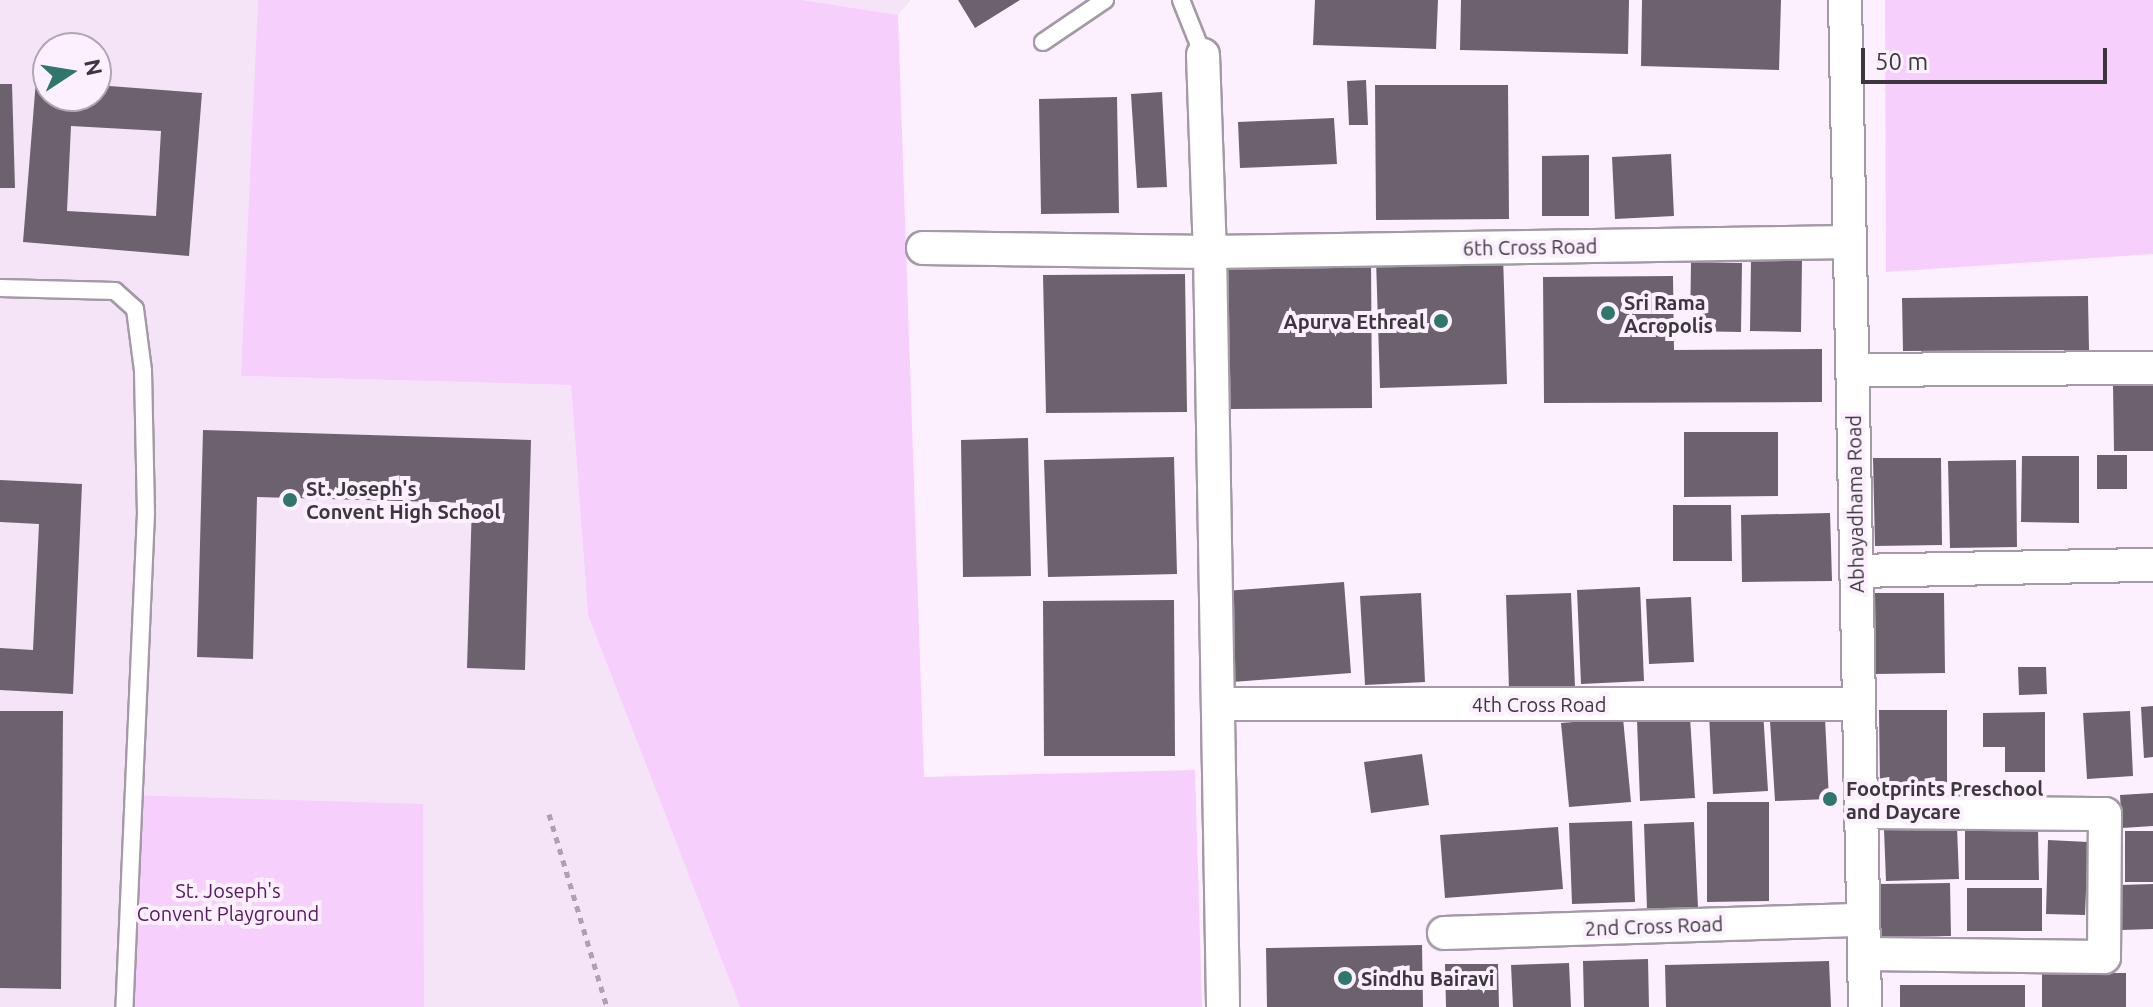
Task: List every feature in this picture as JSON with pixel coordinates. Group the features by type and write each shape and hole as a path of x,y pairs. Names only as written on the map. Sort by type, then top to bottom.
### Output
{"street":[{"name":"Abhayadhama Road","path":"1845,0 1865,1007"},
{"path":"1203,55 1210,252 1223,1007"},
{"name":"6th Cross Road","path":"923,248 1210,252 1850,242"},
{"path":"1852,370 2153,368"},
{"path":"1856,571 2153,565"},
{"name":"4th Cross Road","path":"1219,704 1859,704"},
{"path":"1861,812 2105,814 2104,957 1864,954"},
{"name":"2nd Cross Road","path":"1444,933 1863,920"}],"lane":[{"path":"1043,42 1105,0"},
{"path":"1181,0 1203,55"},
{"path":"0,288 115,291 135,309 143,371 146,513 124,1007"}],"path":[{"path":"549,814 607,1007"}],"shaded area":[{"name":"St. Joseph's Convent High School","path":"0,0 258,0 242,376 571,385 588,615 740,1007 0,1007"},
{"path":"802,0 911,0 898,15"}],"green space":[{"path":"258,0 802,0 898,15 924,777 1195,770 1202,1007 740,1007 588,615 571,385 241,376"},
{"path":"1885,0 2153,0 2153,254 1886,272"},
{"name":"St. Joseph's Convent Playground","path":"125,795 423,804 424,1007 120,1007"}],"building":[{"path":"958,0 1020,0 975,28"},
{"path":"1315,0 1438,0 1436,49 1313,45"},
{"path":"1461,0 1629,0 1628,54 1460,50"},
{"path":"1642,0 1781,0 1779,70 1641,66"},
{"path":"1366,80 1368,125 1349,125 1347,81"},
{"path":"0,84 12,84 15,188 0,188"},
{"path":"1375,85 1508,85 1509,219 1376,220"},
{"path":"112,86 202,93 189,256 23,242 33,112 112,112","holes":["71,126 161,131 156,216 67,211"]},
{"path":"1162,92 1167,187 1137,188 1131,94"},
{"path":"1117,97 1119,213 1041,214 1039,99"},
{"path":"1334,118 1337,164 1240,168 1238,122"},
{"path":"1671,154 1674,216 1615,219 1612,157"},
{"path":"1589,155 1589,216 1542,216 1542,156"},
{"name":"Apurva Ethreal","path":"1503,255 1507,384 1380,388 1376,259"},
{"path":"1371,258 1372,408 1229,409 1228,259"},
{"path":"1751,260 1802,260 1801,332 1750,331"},
{"path":"1691,262 1742,263 1741,332 1690,331"},
{"path":"1185,274 1187,412 1046,413 1043,275"},
{"name":"Sri Rama Acropolis","path":"1673,276 1674,350 1822,349 1822,402 1544,403 1543,277"},
{"path":"2088,296 2089,350 1903,351 1902,298"},
{"path":"2113,384 2153,384 2153,451 2114,451"},
{"path":"203,430 531,440 525,670 467,668 472,503 257,497 253,659 197,657"},
{"path":"1684,432 1778,432 1778,496 1684,497"},
{"path":"1028,438 1031,576 963,577 961,440"},
{"path":"2097,455 2127,455 2127,489 2097,489"},
{"path":"2022,456 2079,456 2079,523 2021,522"},
{"path":"1174,457 1177,574 1048,577 1044,460"},
{"path":"1873,458 1941,458 1942,545 1875,546"},
{"path":"2016,460 2017,547 1950,548 1948,461"},
{"path":"0,480 82,484 73,694 0,690 0,648 33,650 39,524 0,522"},
{"path":"1673,505 1731,505 1732,561 1673,561"},
{"path":"1830,513 1832,581 1742,582 1741,515"},
{"path":"1344,582 1351,673 1232,682 1225,591"},
{"path":"1640,587 1644,681 1581,684 1577,590"},
{"path":"1421,593 1425,682 1365,685 1360,596"},
{"path":"1571,593 1575,687 1509,689 1506,595"},
{"path":"1875,593 1944,593 1945,673 1876,674"},
{"path":"1691,597 1694,662 1649,664 1646,599"},
{"path":"1174,600 1175,756 1044,756 1043,601"},
{"path":"2018,667 2046,667 2047,694 2019,695"},
{"path":"2153,706 2153,757 2144,758 2141,707"},
{"path":"1879,710 1947,710 1947,785 1880,786"},
{"path":"0,711 63,711 61,989 0,988"},
{"path":"1763,711 1768,791 1713,794 1709,714"},
{"path":"2130,711 2133,776 2087,779 2083,713"},
{"path":"2045,712 2045,772 2005,772 2005,747 1983,747 1983,713"},
{"path":"1690,717 1695,798 1640,801 1637,720"},
{"path":"1623,718 1631,802 1569,807 1561,723"},
{"path":"1825,718 1829,799 1775,801 1770,721"},
{"path":"1422,754 1429,805 1371,813 1364,762"},
{"path":"2153,793 2153,826 2122,828 2120,795"},
{"path":"1707,802 1769,802 1769,901 1707,902"},
{"path":"1632,821 1635,902 1572,904 1569,823"},
{"path":"1694,822 1698,908 1647,909 1644,824"},
{"path":"1558,827 1563,889 1445,898 1440,835"},
{"path":"1957,827 1959,879 1886,881 1884,829"},
{"path":"2038,830 2039,880 1965,880 1965,831"},
{"path":"2125,831 2153,831 2153,882 2125,882"},
{"path":"2048,840 2088,842 2085,915 2046,914"},
{"path":"1950,883 1951,936 1881,937 1880,884"},
{"path":"2153,884 2153,929 2122,930 2121,885"},
{"path":"1967,888 2042,888 2042,931 1967,931"},
{"name":"Sindhu Bairavi","path":"1422,945 1423,1007 1267,1007 1266,948"},
{"path":"1648,959 1649,1007 1584,1007 1583,961"},
{"path":"1829,961 1831,1007 1666,1007 1665,965"},
{"path":"1569,963 1571,1007 1513,1007 1511,965"},
{"path":"1445,964 1498,964 1499,1007 1446,1007"},
{"path":"2042,973 2126,973 2126,1007 2042,1007"},
{"path":"1900,985 2025,985 2025,1007 1900,1007"}],"place":[{"name":"Sri Rama Acropolis","path":"1608,313"},
{"name":"Apurva Ethreal","path":"1441,321"},
{"name":"St. Joseph's Convent High School","path":"290,500"},
{"name":"Footprints Preschool and Daycare","path":"1830,799"},
{"name":"Sindhu Bairavi","path":"1345,978"}]}
